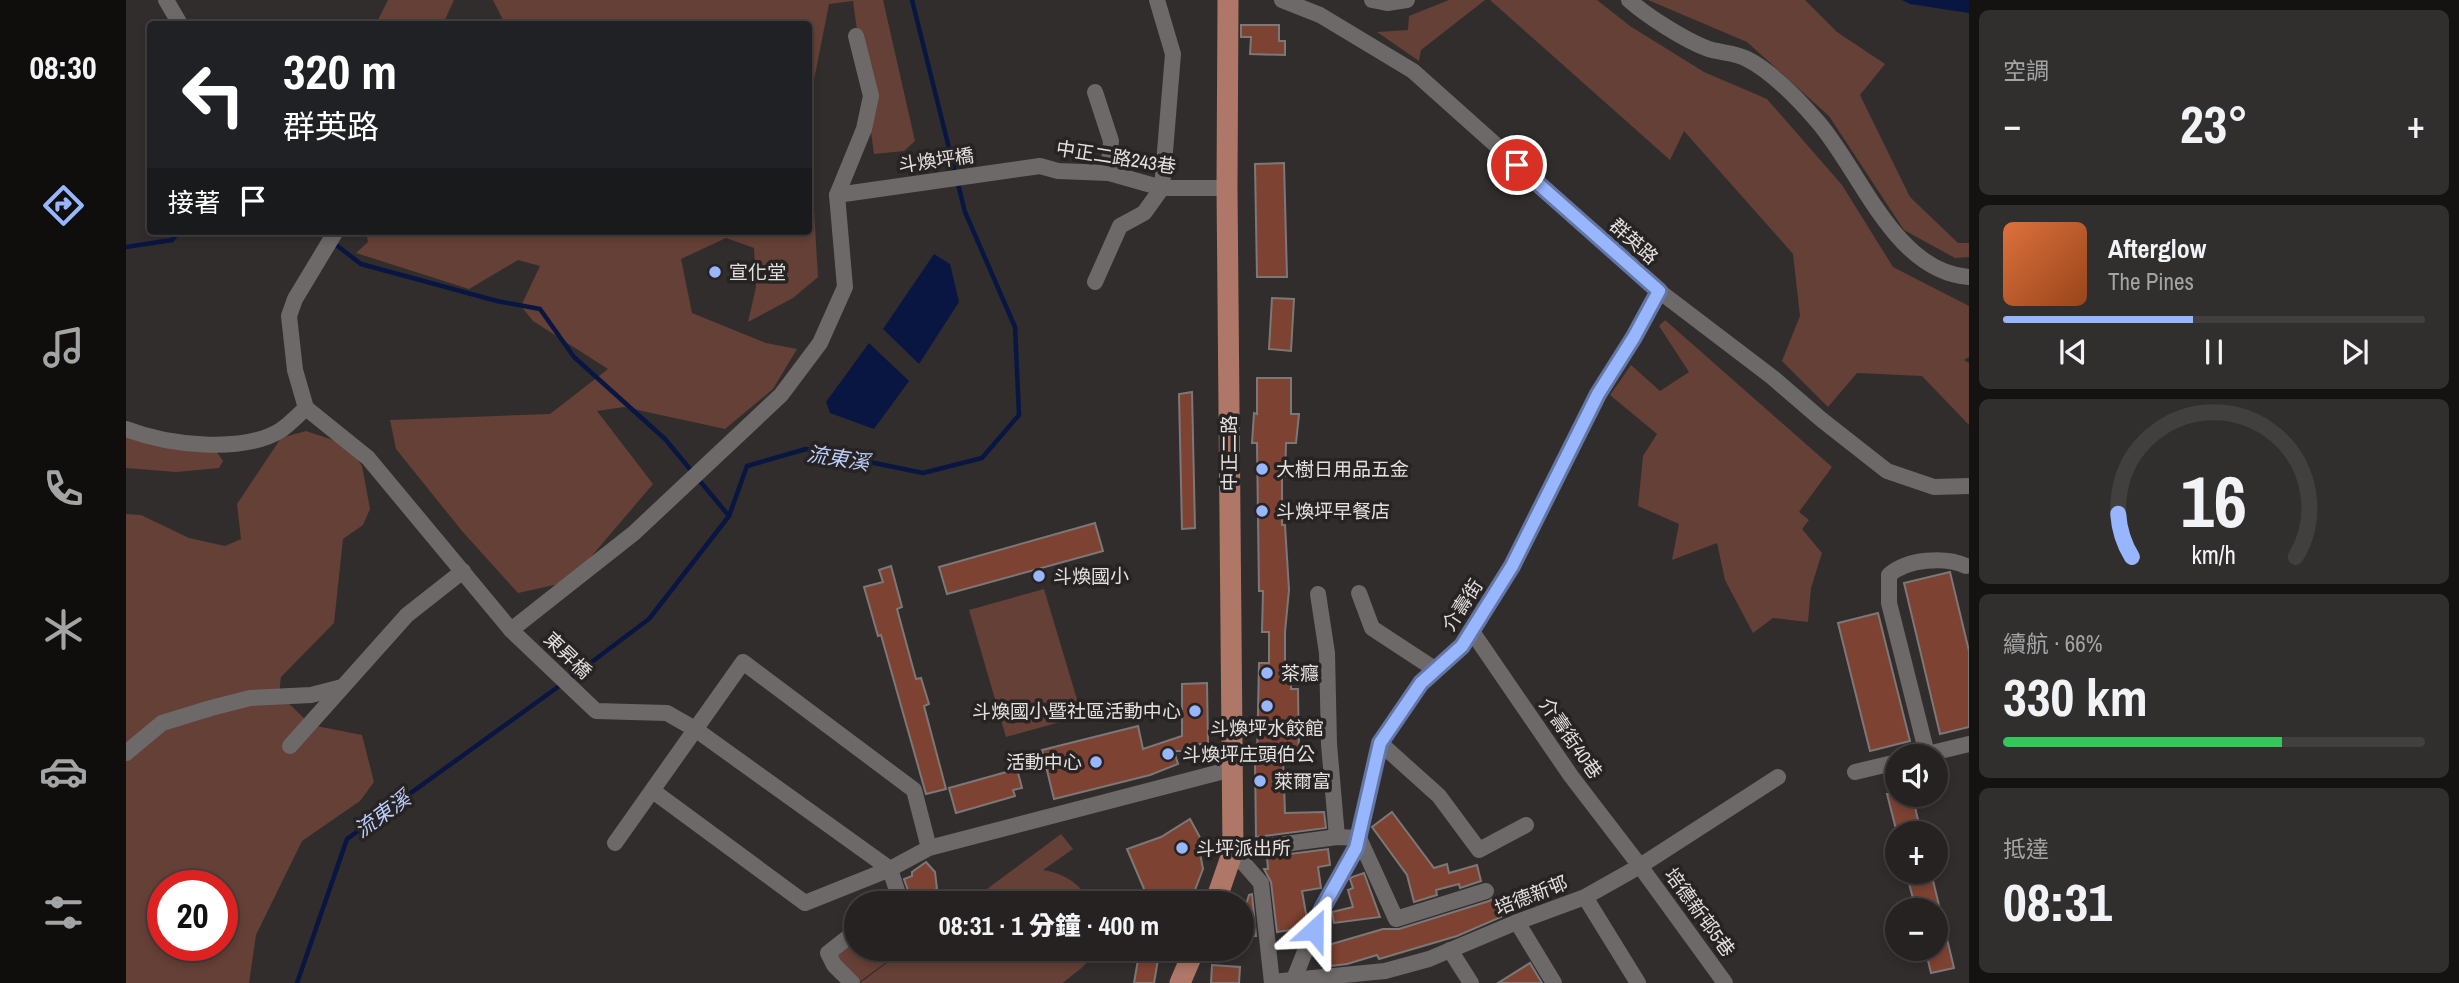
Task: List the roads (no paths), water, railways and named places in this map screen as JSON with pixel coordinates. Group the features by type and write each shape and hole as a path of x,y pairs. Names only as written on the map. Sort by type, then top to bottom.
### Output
{"main road":[{"name":"中正二路","path":"1219,891 1233,851 1227,188 1228,0"},
{"path":"1180,983 1189,961"}],"street":[{"path":"166,0 178,21"},
{"path":"1095,282 1120,226 1144,213 1162,188 1173,54 1157,0"},
{"name":"群英路","path":"1282,0 1320,15 1413,71 1659,291 1772,377 1887,471 1934,488 1969,486"},
{"path":"1372,0 1387,3 1407,0"},
{"path":"1629,0 1642,12 1706,48 1746,58 1788,89 1820,124 1898,239 1952,276 1969,277"},
{"path":"511,630 634,533 781,395 820,343 845,287 837,195 864,129 871,96 856,36"},
{"path":"1095,92 1111,141 1108,173"},
{"name":"中正二路243巷","path":"1040,166 1058,171 1108,173 1162,188 1227,188"},
{"name":"斗煥坪橋","path":"837,195 1040,166"},
{"path":"126,429 147,437 199,444 243,444 281,430 306,408 295,370 289,316 295,299 334,235"},
{"name":"介壽街","path":"1295,981 1322,909 1356,848 1380,743 1421,683 1462,646 1512,566 1598,394 1659,291"},
{"name":"東昇橋","path":"306,408 368,458 511,630 596,711 667,713 695,729"},
{"path":"1921,744 1889,603 1889,575 1898,568 1922,562 1956,561 1968,570"},
{"path":"290,746 407,615 463,571"},
{"path":"1359,593 1372,628 1436,670"},
{"path":"1318,594 1327,653 1329,744 1337,837"},
{"name":"介壽街40巷","path":"1471,630 1571,776 1640,866"},
{"path":"615,843 743,662 914,790 929,848"},
{"path":"126,753 162,723 187,715 250,698 311,695 342,687"},
{"path":"695,729 890,869 897,891"},
{"path":"1380,743 1439,796 1479,850 1526,825"},
{"path":"1948,749 1969,744"},
{"path":"1855,772 1885,765"},
{"path":"653,791 806,903 890,869 929,848 1232,769"},
{"name":"培德新邨","path":"1272,982 1343,979 1385,971 1429,959 1586,897 1640,866 1778,777"},
{"path":"1233,851 1337,837 1359,838 1396,919 1486,891"},
{"path":"1233,851 1261,883 1272,982"},
{"name":"培德新邨5巷","path":"1640,866 1725,983"},
{"path":"1586,897 1638,983"},
{"path":"1517,922 1554,983"},
{"path":"844,940 828,953 834,965 852,983"},
{"path":"1450,950 1471,983"}],"water":[{"path":"1902,0 1969,0 1969,13 1910,4"},
{"path":"934,254 950,264 959,302 919,364 883,329"},
{"path":"869,343 909,381 874,429 830,413 826,402"}],"waterway":[{"name":"流東溪","path":"569,679 649,619 729,516 747,466 806,449 923,473 982,458 1019,415 1015,327 965,212 912,0"},
{"path":"126,247 172,240 176,235"},
{"path":"323,235 361,264 497,301 540,309 574,357 665,439 729,516"},
{"name":"流東溪","path":"297,983 347,839 562,684"}],"place":[{"name":"宣化堂","path":"715,272"},
{"name":"大樹日用品五金","path":"1262,469"},
{"name":"斗煥坪早餐店","path":"1262,511"},
{"name":"斗煥國小","path":"1039,576"},
{"name":"茶癮","path":"1267,673"},
{"name":"斗煥坪水餃館","path":"1267,706"},
{"name":"斗煥國小暨社區活動中心","path":"1195,711"},
{"name":"斗煥坪庄頭伯公","path":"1168,754"},
{"name":"活動中心","path":"1096,762"},
{"name":"萊爾富","path":"1260,781"},
{"name":"斗坪派出所","path":"1182,848"}]}
